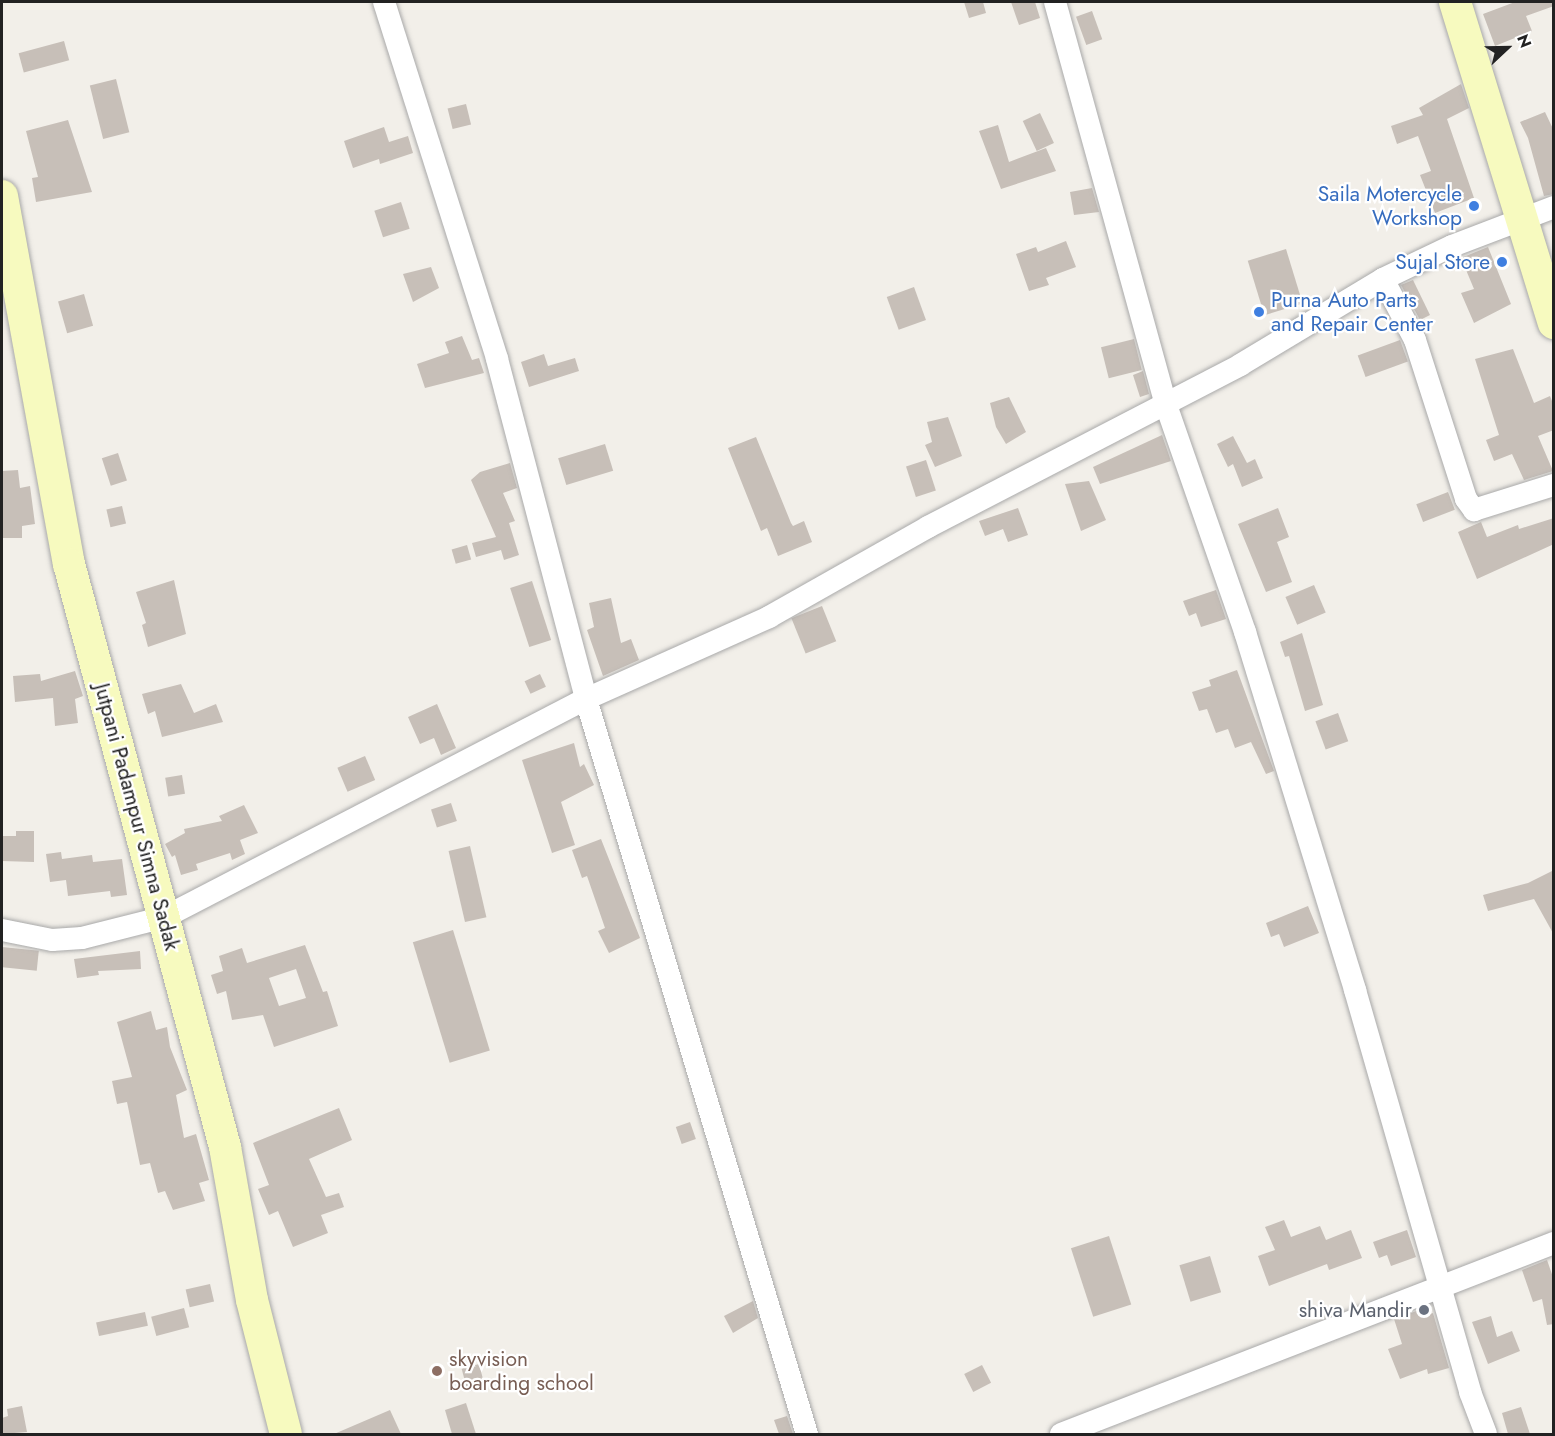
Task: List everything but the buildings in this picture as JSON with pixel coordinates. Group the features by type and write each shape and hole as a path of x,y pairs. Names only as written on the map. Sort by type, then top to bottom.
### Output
{"street":[{"path":"384,2 497,359 586,699 807,1434"},
{"path":"1055,2 1165,402 1245,633 1355,990 1439,1290 1486,1434"},
{"path":"1455,2 1520,220 1554,323"},
{"name":"Jutpani Padampur Simna Sadak","path":"2,196 69,564 225,1147 252,1300 286,1434"},
{"path":"2,930 52,940 82,938 165,917 586,699 769,617 928,527 1240,365 1383,279 1452,246 1554,207"},
{"path":"1383,279 1415,340 1466,499 1474,510 1554,485"},
{"path":"1061,1434 1439,1290 1554,1243"}],"place":[{"name":"Saila Motercycle Workshop","path":"1474,206"},
{"name":"Sujal Store","path":"1502,262"},
{"name":"Purna Auto Parts and Repair Center","path":"1259,312"},
{"name":"shiva Mandir","path":"1424,1310"},
{"name":"skyvision boarding school","path":"437,1371"}]}
